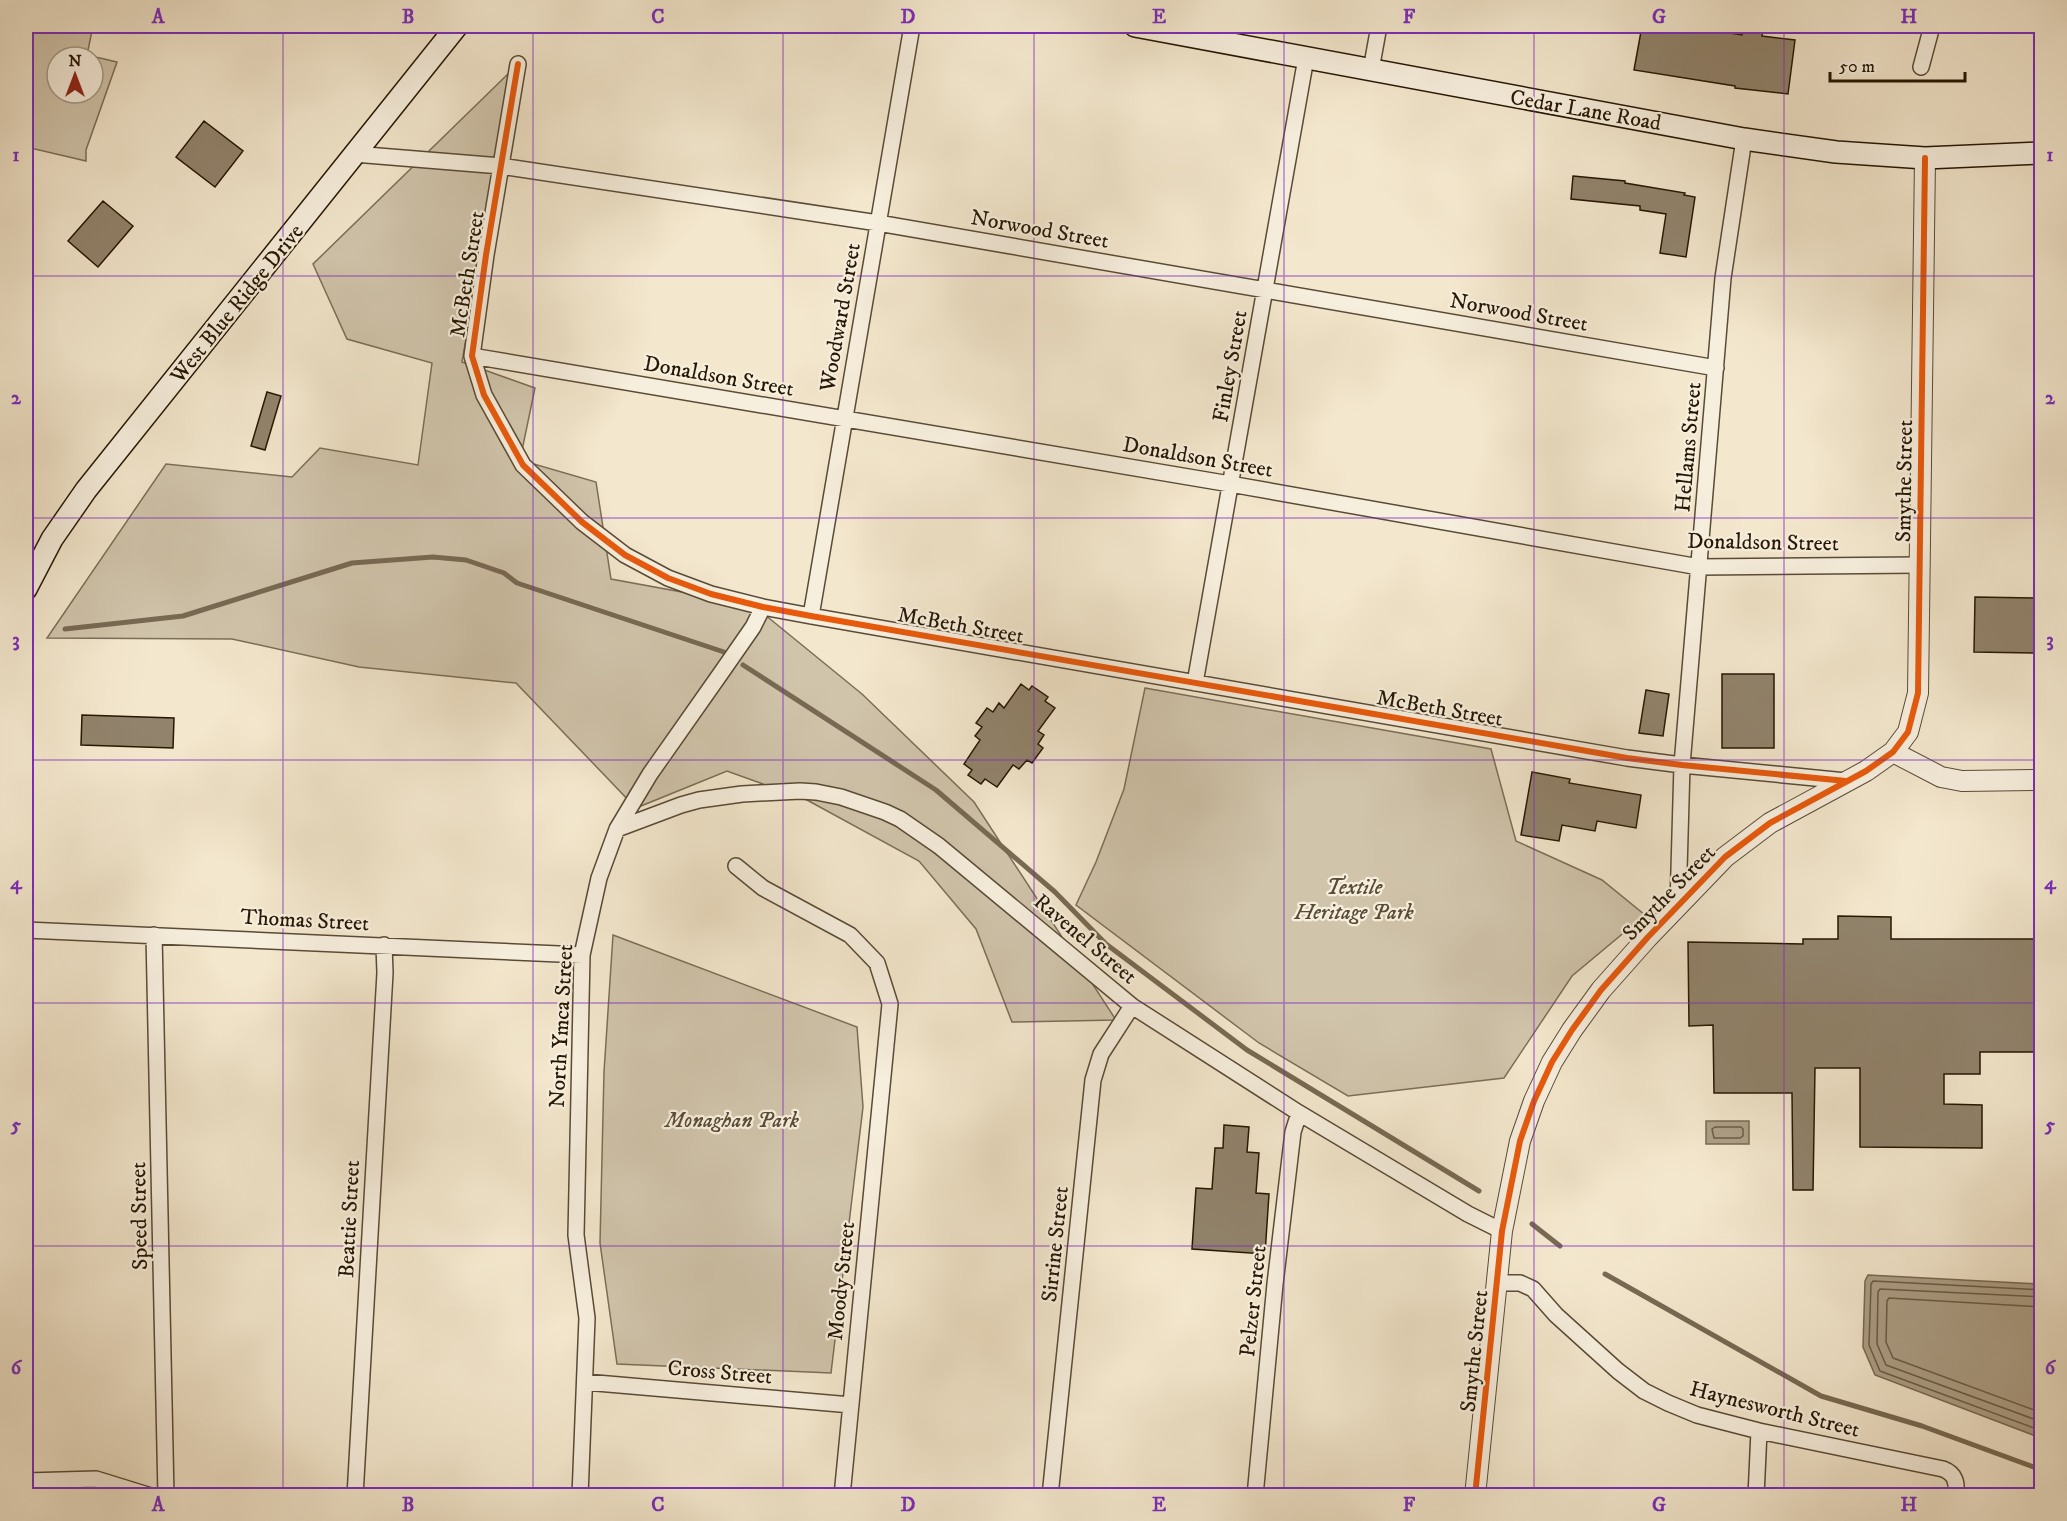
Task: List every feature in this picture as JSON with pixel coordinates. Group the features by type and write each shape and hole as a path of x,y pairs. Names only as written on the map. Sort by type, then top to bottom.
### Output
{"main road":[{"name":"West Blue Ridge Drive","path":"28,580 52,539 86,490 457,26"},
{"name":"Cedar Lane Road","path":"1135,26 1744,139 1836,152 1925,158 2042,153"}],"street":[{"name":"Woodward Street","path":"811,616 912,26"},
{"path":"1371,70 1379,26"},
{"path":"1921,67 1932,26"},
{"name":"Finley Street","path":"1195,682 1306,58"},
{"name":"McBeth Street","path":"518,64 486,255 472,356 484,395 523,465 582,522 625,555 668,578 711,594 811,616 1616,756 1682,765 1846,781"},
{"name":"Hellams Street","path":"1678,904 1682,765 1716,368 1724,278 1744,139"},
{"name":"Norwood Street","path":"354,154 501,166 878,223 1716,368"},
{"name":"Smythe Street","path":"1475,1496 1502,1231 1520,1141 1534,1101 1552,1062 1601,990 1678,904 1725,857 1770,823 1866,771 1893,752 1908,732 1918,693 1925,158"},
{"name":"Donaldson Street","path":"472,356 1230,484 1699,567 1920,565"},
{"name":"North Ymca Street","path":"580,1496 587,1318 576,1235 582,955 599,878 617,829 650,774 722,673 753,627 763,607"},
{"path":"1893,752 1941,777 1962,781 2042,780"},
{"name":"Ravenel Street","path":"617,829 699,800 742,794 800,791 816,792 865,804 900,819 939,846 1132,1006 1299,1113 1468,1214 1502,1231"},
{"name":"Moody Street","path":"736,866 763,888 850,935 877,963 890,1004 842,1496"},
{"name":"Thomas Street","path":"26,930 582,955"},
{"name":"Speed Street","path":"154,935 166,1496"},
{"name":"Beattie Street","path":"355,1496 385,973 384,945"},
{"name":"Sirrine Street","path":"1050,1496 1095,1071 1107,1043 1132,1006"},
{"name":"Pelzer Street","path":"1255,1496 1275,1284 1293,1132 1299,1113"},
{"name":"Haynesworth Street","path":"1498,1283 1520,1283 1533,1289 1556,1315 1618,1371 1644,1391 1697,1415 1759,1431 1943,1469 1955,1478 1956,1496"},
{"name":"Cross Street","path":"585,1382 850,1406"},
{"path":"1756,1496 1759,1431"},
{"path":"26,1481 96,1479 151,1496"}],"green space":[{"path":"26,26 93,26 89,45 45,45 45,105 102,105 86,150 86,161 26,147"},
{"path":"105,59 117,62 105,96"},
{"path":"513,69 462,362 535,388 520,460 596,482 611,579 753,605 862,694 974,802 1116,1020 1012,1022 976,929 919,861 807,800 727,771 636,808 516,683 359,667 232,639 47,638 166,464 292,477 320,448 418,465 432,363 347,339 313,264"},
{"name":"Textile Heritage Park","path":"1145,688 1491,749 1516,841 1602,880 1645,915 1572,976 1504,1078 1348,1096 1259,1043 1076,905 1096,862 1124,789"},
{"name":"Monaghan Park","path":"613,935 857,1027 863,1107 831,1373 617,1364 600,1243 604,1072"}],"water":[{"path":"1706,1121 1749,1121 1749,1144 1706,1144"},
{"path":"1868,1275 2041,1284 2041,1438 1875,1375 1863,1347 1865,1281"}],"building":[{"path":"1642,26 1685,26 1742,35 1743,27 1763,30 1762,36 1795,40 1788,94 1735,88 1735,86 1634,70"},
{"path":"204,121 243,151 215,187 176,157"},
{"path":"1573,176 1625,181 1625,183 1685,193 1684,195 1695,197 1686,257 1660,253 1666,214 1640,210 1640,206 1571,199"},
{"path":"103,201 133,226 98,267 68,241"},
{"path":"267,392 281,396 265,450 251,446"},
{"path":"1975,597 2042,598 2042,653 1974,652"},
{"path":"1722,674 1774,674 1774,748 1722,748"},
{"path":"1021,684 1029,690 1032,686 1048,697 1045,701 1055,708 1038,731 1044,735 1038,744 1043,748 1032,763 1027,760 1019,769 1013,765 997,787 985,779 981,784 968,775 972,770 964,764 980,740 975,736 982,727 976,723 987,708 993,712 999,703 1004,708"},
{"path":"1646,690 1669,694 1663,736 1639,733"},
{"path":"82,715 174,718 173,748 81,745"},
{"path":"1532,772 1570,779 1569,783 1641,795 1636,828 1597,821 1595,831 1562,825 1559,841 1521,835"},
{"path":"1838,916 1891,917 1891,939 2042,939 2042,1052 1980,1052 1980,1074 1944,1074 1944,1104 1982,1105 1982,1148 1860,1147 1860,1068 1815,1068 1813,1190 1793,1190 1792,1093 1714,1093 1713,1025 1689,1026 1688,942 1803,944 1803,939 1838,939"},
{"path":"1224,1125 1249,1127 1247,1152 1259,1153 1256,1193 1269,1194 1265,1254 1192,1249 1196,1188 1212,1189 1215,1148 1223,1148"}],"waterway":[{"path":"65,629 183,616 352,563 433,557 466,560 504,573 517,583 724,652"},
{"path":"743,665 936,790 1055,892 1106,944 1247,1050 1479,1191"},
{"path":"1532,1224 1560,1246"},
{"path":"1605,1274 1821,1396 1922,1426 2042,1470"}],"cycle path":[{"path":"518,64 486,255 472,356 484,395 523,465 582,522 625,555 668,578 711,594 811,616 1627,758 1846,781"},
{"path":"1475,1496 1502,1231 1520,1141 1534,1101 1552,1062 1601,990 1725,857 1770,823 1866,771 1893,752 1908,732 1918,693 1925,158"}]}
